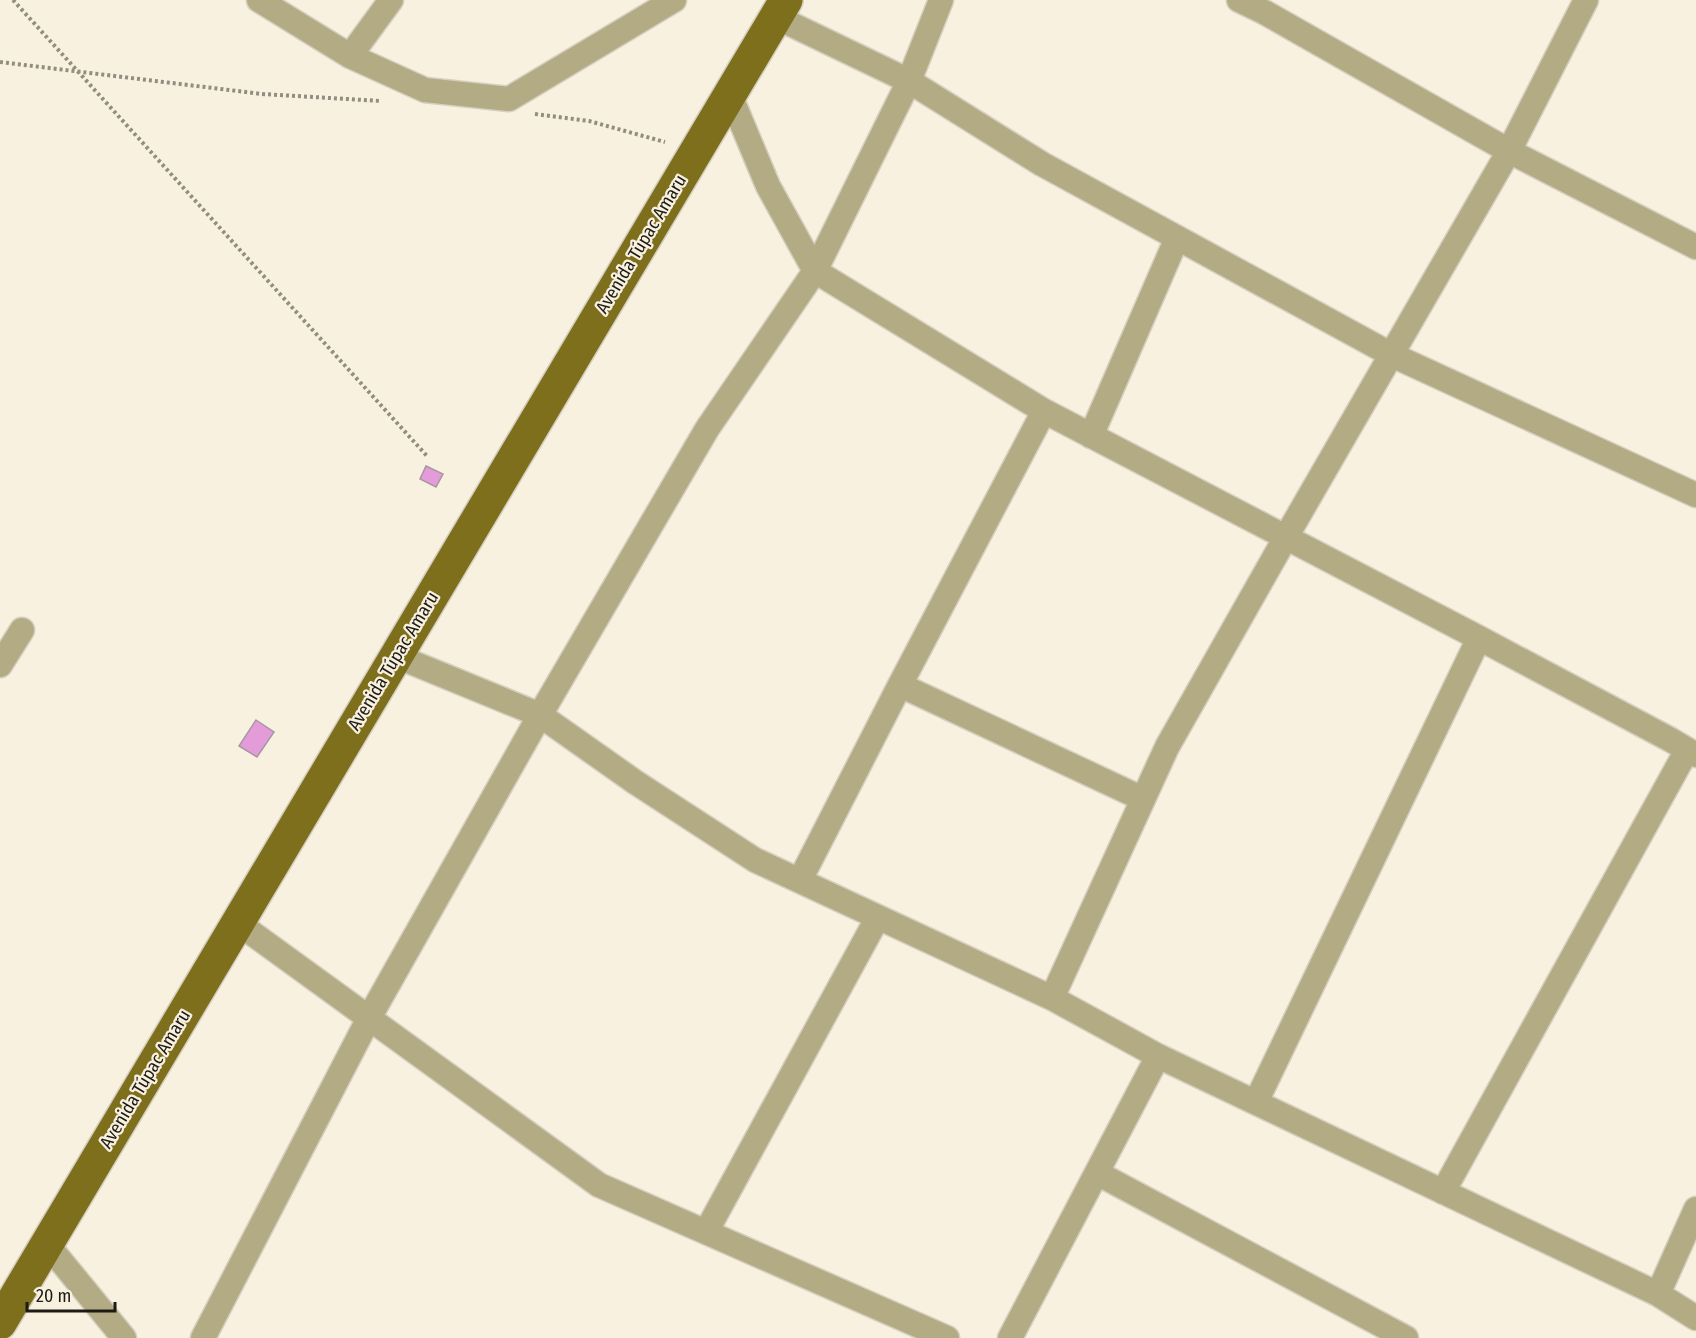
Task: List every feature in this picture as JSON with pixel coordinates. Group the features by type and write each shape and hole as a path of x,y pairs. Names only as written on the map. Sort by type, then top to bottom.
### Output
{"main road":[{"name":"Avenida Túpac Amaru","path":"0,1323 781,8"}],"street":[{"path":"259,0 350,56 425,90 509,99 674,0"},
{"path":"350,56 391,0"},
{"path":"203,1338 369,1018 540,716 707,429 815,271 909,81 941,0"},
{"path":"1239,0 1509,151 1696,247"},
{"path":"1052,998 1167,747 1509,151 1586,0"},
{"path":"781,8 909,81 1042,164 1392,355 1696,495"},
{"path":"730,95 768,186 815,271 1044,411 1479,638 1691,752 1443,1192"},
{"path":"1091,436 1177,238"},
{"path":"800,880 1044,411"},
{"path":"0,665 22,630"},
{"path":"1256,1102 1479,638"},
{"path":"396,656 540,716 635,782 755,860 1052,998 1158,1056 1658,1294 1696,1318"},
{"path":"900,685 1143,799"},
{"path":"706,1232 879,917"},
{"path":"237,923 599,1185 946,1338"},
{"path":"1010,1338 1158,1056"},
{"path":"1097,1173 1406,1338"},
{"path":"1658,1294 1696,1209"},
{"path":"47,1244 124,1338"}],"path":[{"path":"13,0 427,456"},
{"path":"0,62 262,94 386,102"},
{"path":"534,114 589,120 696,151"}],"building":[{"path":"426,466 443,474 436,487 420,479"},
{"path":"256,720 274,732 257,757 239,746"}]}
